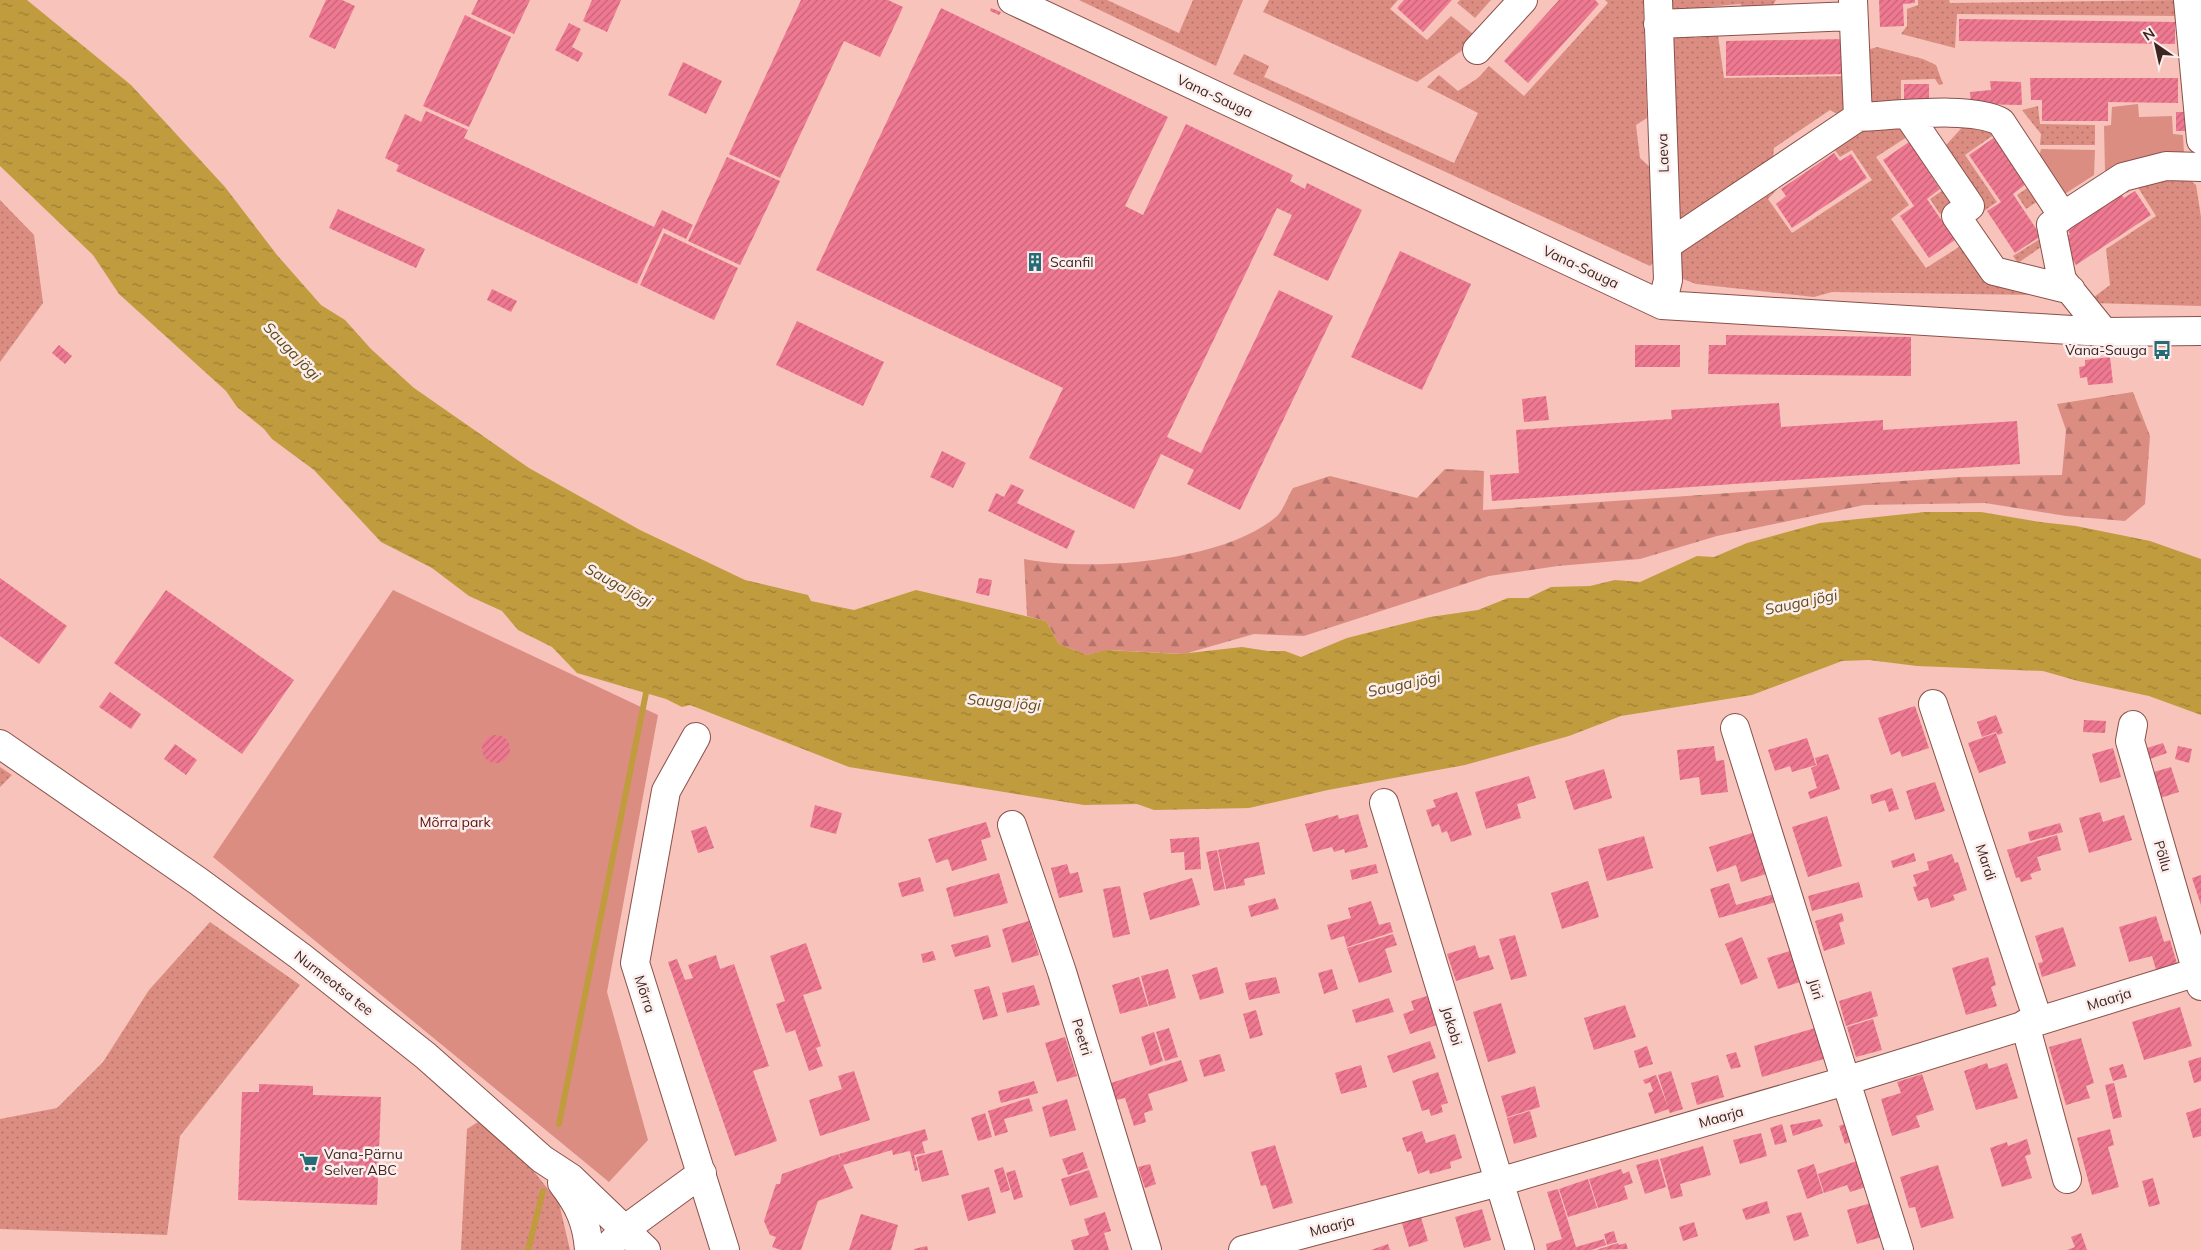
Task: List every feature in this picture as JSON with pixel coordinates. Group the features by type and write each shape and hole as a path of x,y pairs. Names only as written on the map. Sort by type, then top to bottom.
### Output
{"street":[{"name":"Vana-Sauga","path":"1012,0 1662,305 2104,332 2201,331"},
{"path":"1477,50 1523,0"},
{"path":"2188,0 2201,140"},
{"path":"1658,12 1853,8 1858,117"},
{"name":"Laeva","path":"1658,12 1668,280 1662,305"},
{"path":"1667,246 1858,117 1952,113 1992,117 2001,122 2063,216"},
{"path":"1908,115 1970,206 1956,216 1994,271 2071,290"},
{"path":"2104,332 2062,280 2051,225 2123,177 2166,166 2201,167"},
{"name":"Mardi","path":"1933,704 2031,1022 2067,1179"},
{"name":"Põllu","path":"2133,725 2130,741 2199,979"},
{"name":"Jüri","path":"1735,728 1899,1250"},
{"name":"Mõrra","path":"696,737 666,791 635,963 726,1250"},
{"name":"Nurmeotsa tee","path":"0,744 198,881 300,956 426,1056 542,1158 571,1178 646,1250"},
{"name":"Jakobi","path":"1384,803 1520,1250"},
{"name":"Peetri","path":"1012,825 1062,972 1147,1250"},
{"name":"Maarja","path":"1243,1250 1499,1182 1845,1081 2031,1022 2199,979"},
{"path":"542,1158 577,1202 588,1233 589,1250"},
{"path":"604,1250 624,1230 702,1173"}],"green space":[{"path":"1079,0 1107,0 1179,33 1193,0 1243,0 1216,66"},
{"path":"1269,0 1398,0 1390,9 1427,40 1451,16 1473,34 1464,49 1417,82 1263,12"},
{"path":"1460,0 1491,0 1475,18 1457,3"},
{"path":"1605,0 1643,0 1647,118 1636,125 1640,158 1651,168 1657,259 1650,266 1233,74 1244,54 1269,66 1264,77 1454,163 1478,113 1427,87 1439,75 1458,91 1478,78 1489,66 1524,96 1608,3"},
{"path":"1669,0 1776,0 1768,13 1751,14 1740,4 1707,7 1696,16 1672,12"},
{"path":"1918,0 1949,0 1950,3 2176,0 2179,16 1957,14 1955,48 1901,34 1907,26 1907,9 1918,5"},
{"path":"1687,33 1695,38 1718,35 1724,78 1848,76 1844,118 1830,110 1774,148 1772,168 1677,225 1673,40 1676,36"},
{"path":"1877,47 1923,59 1936,65 1943,84 1939,85 1935,79 1901,80 1901,109 1870,110 1867,50"},
{"path":"2138,104 2139,117 2172,116 2173,134 2183,135 2184,153 2105,172 2104,126 2111,125 2112,107"},
{"path":"2038,106 2040,124 2095,125 2095,145 2040,145 2041,134 2022,110"},
{"path":"1988,121 1995,134 1965,155 1997,202 1981,213 1939,153 1966,123"},
{"path":"1856,128 1901,128 1907,137 1876,157 1909,205 1891,219 1926,268 1962,245 2038,295 1832,292 1814,297 1696,284 1683,279 1680,271 1680,251 1784,182 1768,199 1792,233 1872,180 1852,150 1840,157 1834,149"},
{"path":"2041,149 2095,150 2094,175 2060,197 2037,166"},
{"path":"2186,177 2196,185 2201,217 2201,306 2093,303 2090,300 2110,285 2106,249 2156,216 2137,186 2127,193 2123,187 2145,179"},
{"path":"2030,186 2046,196 2026,209 2017,195"},
{"path":"1943,190 1956,203 1940,214 1930,199"},
{"path":"0,200 34,235 43,303 0,362"},
{"path":"2043,237 2047,243 2018,263 2013,256"},
{"path":"2133,392 2150,436 2145,504 2125,521 2066,516 1985,503 1864,505 1717,536 1640,559 1558,566 1489,576 1304,636 1254,634 1184,654 1109,650 1087,655 1059,644 1046,621 1027,616 1024,559 1052,563 1119,563 1155,560 1190,553 1223,544 1252,532 1279,514 1293,488 1330,476 1417,498 1445,469 1484,471 1483,510 1960,477 2062,475 2066,430 2057,404"},
{"name":"Mõrra park","path":"393,590 658,715 607,992 648,1140 609,1182 213,857"},
{"path":"0,767 12,775 0,787"},
{"path":"210,922 300,985 180,1136 167,1235 0,1229 0,1119 57,1108 103,1062 149,990"},
{"path":"478,1122 528,1164 559,1203 570,1250 461,1250 467,1129"}],"water":[{"name":"Sauga jõgi","path":"0,0 27,0 131,85 225,187 277,255 321,305 345,320 371,349 414,388 529,468 640,530 745,580 808,595 811,601 854,610 916,590 1046,621 1059,644 1087,655 1106,650 1180,654 1242,647 1268,651 1285,651 1301,657 1347,638 1430,617 1478,610 1508,598 1528,598 1551,587 1590,586 1615,580 1640,582 1697,556 1714,557 1747,543 1820,523 1925,512 1981,512 2076,526 2150,541 2201,559 2201,715 2149,696 2078,681 2043,671 1917,666 1869,660 1842,661 1752,695 1621,716 1569,736 1465,765 1328,790 1249,808 1154,810 1137,804 1084,805 849,767 690,705 682,707 666,699 577,673 552,647 518,630 502,611 469,596 432,568 381,542 314,470 272,439 264,429 237,407 226,391 119,294 93,255 0,166"}],"building":[{"path":"326,0 342,0 355,6 335,49 309,37"},
{"path":"478,0 530,0 514,34 471,14"},
{"path":"592,0 621,0 607,32 583,21"},
{"path":"801,0 888,0 903,7 880,57 844,41 780,178 729,154"},
{"path":"1404,0 1452,0 1423,32 1397,8"},
{"path":"1559,0 1595,0 1599,4 1528,83 1504,61"},
{"path":"1879,0 1915,0 1915,3 1903,4 1904,26 1880,27"},
{"name":"Scanfil","path":"941,8 1168,117 1125,206 1143,215 1186,124 1293,175 1290,181 1305,189 1307,183 1362,210 1328,281 1273,255 1292,215 1277,208 1167,437 1201,453 1279,290 1333,316 1240,510 1187,484 1194,470 1161,454 1134,509 1029,458 1063,388 816,270"},
{"path":"991,8 1001,12 999,15 990,11"},
{"path":"465,15 511,37 469,127 423,106"},
{"path":"1959,19 2175,22 2175,44 1959,41"},
{"path":"569,23 581,29 572,47 583,53 578,62 555,50"},
{"path":"1846,39 1846,74 1726,76 1726,41"},
{"path":"683,62 722,81 706,114 668,95"},
{"path":"2030,78 2178,78 2178,103 2108,102 2108,121 2042,121 2042,100 2031,100"},
{"path":"1990,81 2021,82 2022,105 1971,104 1970,92 1991,90"},
{"path":"1904,84 1929,84 1929,107 1904,107"},
{"path":"426,111 468,130 464,138 654,227 662,210 693,225 686,239 663,228 637,284 396,171 399,165 385,158 405,114 421,122"},
{"path":"2176,112 2188,112 2188,131 2176,131"},
{"path":"1995,137 2026,184 2013,194 2041,236 2015,253 1987,211 2001,202 1969,155"},
{"path":"1909,142 1940,189 1927,199 1955,240 1929,258 1900,216 1914,206 1883,160"},
{"path":"1834,153 1840,161 1851,154 1867,178 1792,228 1776,204 1786,196 1781,189"},
{"path":"727,157 780,181 740,265 688,241"},
{"path":"2118,190 2124,198 2135,191 2151,215 2076,265 2060,241 2070,234 2065,226"},
{"path":"338,209 425,249 416,268 329,228"},
{"path":"664,233 738,268 714,320 640,285"},
{"path":"1400,251 1471,284 1422,390 1351,357"},
{"path":"492,289 517,301 511,312 487,300"},
{"path":"797,321 884,362 863,406 776,365"},
{"path":"1726,335 1911,337 1911,376 1708,374 1709,345 1726,345"},
{"path":"59,345 72,356 65,364 52,353"},
{"path":"1635,345 1680,345 1680,367 1635,367"},
{"path":"2110,357 2113,383 2088,385 2087,377 2080,378 2079,367 2085,366 2085,360"},
{"path":"1546,396 1549,420 1524,422 1522,399"},
{"path":"1779,403 1781,427 1883,420 1883,430 2017,421 2020,464 1492,501 1490,475 1519,473 1516,430 1672,419 1671,410"},
{"path":"942,451 966,463 953,488 930,477"},
{"path":"1011,484 1024,490 1017,503 1075,531 1067,549 988,511 996,493 1004,497"},
{"path":"0,578 67,626 39,664 0,636"},
{"path":"979,578 992,580 989,596 976,593"},
{"path":"166,590 294,680 242,754 114,663"},
{"path":"110,692 141,714 131,729 99,707"},
{"path":"1915,706 1929,748 1902,757 1900,751 1891,755 1878,718"},
{"path":"1996,715 2003,733 1998,735 1996,732 1982,737 1977,722"},
{"path":"2084,720 2106,721 2105,733 2083,732"},
{"path":"1996,733 2006,763 1979,773 1968,743"},
{"path":"496,735 506,739 510,749 506,759 496,763 486,759 482,749 486,739"},
{"path":"1807,738 1816,765 1792,772 1790,766 1775,771 1768,750"},
{"path":"2163,743 2167,753 2147,760 2144,749"},
{"path":"175,744 197,760 186,775 164,759"},
{"path":"1714,746 1716,761 1724,760 1728,792 1701,795 1699,777 1680,780 1677,750"},
{"path":"2178,746 2192,749 2189,763 2175,759"},
{"path":"2113,748 2121,777 2100,783 2092,754"},
{"path":"1828,754 1840,789 1810,799 1808,792 1817,788 1811,768 1817,765 1815,758"},
{"path":"2171,767 2179,792 2157,799 2150,773"},
{"path":"1604,769 1612,798 1574,810 1565,781"},
{"path":"1529,776 1536,798 1517,804 1521,818 1486,829 1475,792"},
{"path":"1935,782 1945,811 1915,820 1906,791"},
{"path":"1892,788 1899,809 1889,812 1885,800 1872,804 1870,795"},
{"path":"1457,792 1472,835 1451,842 1447,831 1442,833 1439,824 1432,827 1426,810 1436,807 1433,800"},
{"path":"815,805 842,813 836,834 810,827"},
{"path":"2100,812 2103,822 2124,815 2132,840 2089,853 2079,818"},
{"path":"1358,814 1368,847 1345,853 1344,849 1334,852 1332,847 1313,852 1305,824 1338,815 1339,819"},
{"path":"1827,816 1842,866 1808,877 1792,827"},
{"path":"986,822 991,837 981,840 987,860 952,871 948,859 936,863 928,839"},
{"path":"2060,823 2063,832 2030,841 2028,832"},
{"path":"706,826 714,848 698,853 691,831"},
{"path":"1755,832 1769,873 1741,882 1736,865 1717,872 1709,847"},
{"path":"2057,835 2061,850 2037,857 2041,870 2030,874 2032,879 2021,882 2019,877 2016,878 2007,850"},
{"path":"1644,836 1653,868 1607,881 1598,849"},
{"path":"1199,837 1201,869 1185,870 1184,852 1171,853 1170,839"},
{"path":"1259,842 1265,874 1244,879 1245,885 1226,889 1218,850"},
{"path":"1217,850 1225,889 1214,891 1206,852"},
{"path":"1914,853 1916,861 1893,868 1891,861"},
{"path":"1952,854 1955,863 1958,862 1967,890 1953,895 1955,900 1931,908 1928,898 1918,901 1913,887 1917,886 1913,875 1929,870 1927,862"},
{"path":"1067,864 1070,874 1078,872 1083,892 1059,898 1051,868"},
{"path":"1376,864 1378,873 1352,880 1350,870"},
{"path":"999,873 1008,903 954,917 946,888"},
{"path":"2201,875 2201,905 2192,878"},
{"path":"920,877 924,891 902,897 898,883"},
{"path":"1192,878 1200,905 1150,920 1143,893"},
{"path":"1588,881 1599,917 1562,929 1551,893"},
{"path":"1859,882 1863,897 1812,911 1808,896"},
{"path":"1729,883 1736,905 1774,894 1776,902 1719,918 1710,889"},
{"path":"1120,886 1130,934 1113,938 1103,889"},
{"path":"1275,898 1279,909 1251,917 1248,906"},
{"path":"1371,901 1379,925 1390,922 1393,932 1347,947 1344,936 1331,940 1327,925 1351,918 1348,908"},
{"path":"1842,913 1844,921 1839,923 1845,944 1824,951 1815,921"},
{"path":"2156,916 2164,942 2170,940 2178,967 2157,973 2152,956 2129,962 2119,927"},
{"path":"1029,921 1039,955 1012,963 1002,929"},
{"path":"2063,927 2076,966 2042,977 2038,963 2043,962 2035,936"},
{"path":"1393,934 1397,945 1385,949 1392,972 1359,983 1347,948"},
{"path":"988,935 991,947 955,957 951,945"},
{"path":"1515,935 1527,976 1511,980 1499,939"},
{"path":"1742,937 1758,978 1741,985 1725,944"},
{"path":"806,943 822,989 803,995 821,1046 816,1048 823,1066 809,1071 795,1030 786,1033 776,1004 785,1001 770,956"},
{"path":"1475,945 1479,958 1489,955 1494,969 1456,981 1447,954"},
{"path":"933,951 936,960 923,963 921,954"},
{"path":"1790,951 1800,982 1778,989 1767,958"},
{"path":"716,955 720,969 734,964 769,1066 753,1071 777,1141 735,1156 668,962 677,959 685,980 693,978 688,965"},
{"path":"1988,957 1996,985 1991,987 1997,1006 1966,1015 1952,968"},
{"path":"1217,967 1224,993 1200,1000 1192,975"},
{"path":"1168,969 1176,998 1149,1006 1141,976"},
{"path":"1332,969 1338,989 1324,994 1318,973"},
{"path":"1139,977 1148,1006 1120,1014 1112,985"},
{"path":"1276,977 1280,993 1249,1000 1245,983"},
{"path":"1034,985 1040,1005 1007,1013 1002,993"},
{"path":"989,986 998,1016 983,1020 974,990"},
{"path":"1871,991 1878,1016 1846,1026 1839,1001"},
{"path":"1427,996 1437,1025 1410,1034 1403,1014 1414,1010 1411,1001"},
{"path":"1389,998 1394,1012 1356,1023 1352,1010"},
{"path":"1501,1003 1516,1053 1488,1062 1473,1012"},
{"path":"1625,1005 1636,1037 1594,1050 1584,1018"},
{"path":"2180,1007 2192,1046 2144,1060 2132,1022"},
{"path":"1256,1010 1263,1035 1250,1039 1243,1014"},
{"path":"1873,1019 1882,1050 1856,1057 1847,1027"},
{"path":"1169,1028 1178,1057 1165,1061 1156,1032"},
{"path":"1815,1028 1824,1059 1762,1077 1754,1046"},
{"path":"1154,1032 1163,1061 1150,1066 1141,1037"},
{"path":"1065,1037 1077,1076 1057,1082 1045,1043"},
{"path":"2081,1038 2094,1083 2086,1086 2090,1098 2066,1105 2049,1047"},
{"path":"1430,1041 1436,1058 1393,1073 1387,1056"},
{"path":"1647,1046 1653,1064 1639,1068 1634,1051"},
{"path":"1736,1052 1741,1067 1731,1069 1726,1055"},
{"path":"1220,1054 1225,1071 1204,1077 1199,1060"},
{"path":"2201,1057 2201,1081 2194,1083 2188,1061"},
{"path":"1181,1060 1188,1081 1148,1094 1153,1110 1144,1113 1146,1122 1134,1126 1125,1098 1116,1100 1111,1083"},
{"path":"1987,1063 1989,1069 2007,1063 2018,1098 1976,1110 1964,1071"},
{"path":"2123,1064 2127,1077 2113,1081 2109,1068"},
{"path":"1361,1065 1367,1087 1341,1094 1335,1073"},
{"path":"854,1071 870,1120 820,1136 809,1100 842,1089 838,1076"},
{"path":"1671,1071 1683,1109 1670,1113 1668,1109 1655,1114 1648,1093 1653,1091 1650,1082 1645,1084 1643,1080 1656,1075 1668,1107 1658,1075"},
{"path":"1438,1072 1448,1103 1441,1105 1443,1112 1431,1116 1429,1109 1422,1111 1412,1081"},
{"path":"1922,1074 1934,1110 1916,1116 1920,1127 1892,1136 1881,1099 1901,1093 1897,1082"},
{"path":"1718,1075 1724,1097 1697,1105 1691,1083"},
{"path":"1034,1081 1038,1093 1001,1103 998,1091"},
{"path":"2114,1083 2122,1117 2113,1119 2105,1085"},
{"name":"Vana-Pärnu Selver ABC","path":"259,1084 313,1086 313,1095 381,1097 377,1205 238,1200 242,1092 259,1092"},
{"path":"1535,1086 1540,1107 1507,1117 1501,1096"},
{"path":"1029,1098 1033,1111 1004,1119 1008,1132 995,1136 988,1111"},
{"path":"1067,1099 1076,1130 1050,1137 1042,1107"},
{"path":"2201,1108 2201,1136 2193,1138 2186,1113"},
{"path":"1530,1111 1537,1137 1514,1144 1507,1118"},
{"path":"985,1113 992,1137 978,1141 971,1118"},
{"path":"1820,1119 1823,1126 1793,1136 1790,1125"},
{"path":"1847,1123 1853,1141 1845,1144 1839,1126"},
{"path":"1782,1124 1787,1142 1775,1145 1770,1128"},
{"path":"925,1129 928,1140 922,1142 925,1153 914,1155 918,1170 915,1171 910,1151 893,1155 892,1150 843,1165 853,1188 818,1201 801,1250 781,1250 772,1247 776,1237 770,1235 764,1221 776,1184 780,1184 782,1174 838,1154 842,1162 839,1154"},
{"path":"2110,1129 2114,1145 2108,1147 2119,1187 2092,1195 2077,1138"},
{"path":"1422,1131 1426,1143 1455,1134 1462,1158 1450,1162 1451,1168 1430,1174 1429,1170 1418,1174 1411,1151 1407,1152 1402,1138"},
{"path":"1761,1133 1767,1156 1740,1164 1733,1140"},
{"path":"2027,1139 2031,1154 2025,1156 2032,1178 2002,1187 1990,1148 2007,1142 2008,1146"},
{"path":"1275,1145 1293,1203 1273,1209 1266,1185 1261,1186 1251,1152"},
{"path":"1703,1146 1711,1175 1680,1184 1683,1196 1671,1199 1660,1159"},
{"path":"942,1150 949,1175 922,1182 916,1157"},
{"path":"1083,1152 1088,1168 1068,1175 1062,1159"},
{"path":"1658,1159 1666,1187 1645,1194 1636,1165"},
{"path":"1857,1161 1866,1187 1850,1192 1847,1185 1824,1193 1818,1174"},
{"path":"1150,1164 1156,1184 1145,1188 1138,1167"},
{"path":"1814,1164 1823,1193 1807,1199 1797,1170"},
{"path":"1938,1165 1954,1218 1921,1228 1915,1207 1909,1208 1900,1177"},
{"path":"1003,1167 1010,1190 1001,1193 994,1170"},
{"path":"1621,1169 1623,1174 1629,1171 1633,1183 1624,1186 1628,1199 1598,1208 1589,1179"},
{"path":"1015,1170 1023,1197 1014,1200 1006,1173"},
{"path":"1089,1170 1098,1197 1070,1206 1061,1179"},
{"path":"2153,1178 2160,1204 2149,1207 2142,1181"},
{"path":"1588,1179 1597,1208 1568,1217 1559,1189"},
{"path":"989,1187 996,1213 968,1221 961,1195"},
{"path":"1558,1189 1576,1247 1604,1239 1606,1245 1591,1250 1547,1250 1546,1244 1562,1239 1547,1192"},
{"path":"1767,1201 1770,1213 1746,1220 1742,1209"},
{"path":"1871,1203 1882,1237 1857,1244 1847,1210"},
{"path":"1482,1209 1491,1240 1464,1248 1455,1217"},
{"path":"1105,1212 1111,1231 1104,1233 1109,1250 1074,1250 1071,1240 1089,1235 1084,1219"},
{"path":"1801,1212 1809,1236 1794,1241 1786,1216"},
{"path":"861,1214 898,1225 891,1250 849,1250"},
{"path":"1420,1214 1428,1241 1409,1247 1401,1220"},
{"path":"1694,1222 1698,1236 1683,1241 1679,1227"},
{"path":"1614,1231 1617,1242 1607,1245 1604,1234"},
{"path":"2081,1233 2087,1250 2067,1250 2075,1247 2071,1237"},
{"path":"1618,1243 1619,1245 1626,1243 1628,1249 1596,1250"},
{"path":"1388,1244 1390,1250 1371,1250"},
{"path":"927,1246 928,1250 914,1250 914,1249"}],"waterway":[{"path":"559,1124 646,693"},
{"path":"528,1250 543,1191"}],"place":[{"name":"Scanfil","path":"1035,262"},
{"name":"Vana-Sauga","path":"2162,350"},
{"name":"Vana-Pärnu Selver ABC","path":"309,1162"}]}
